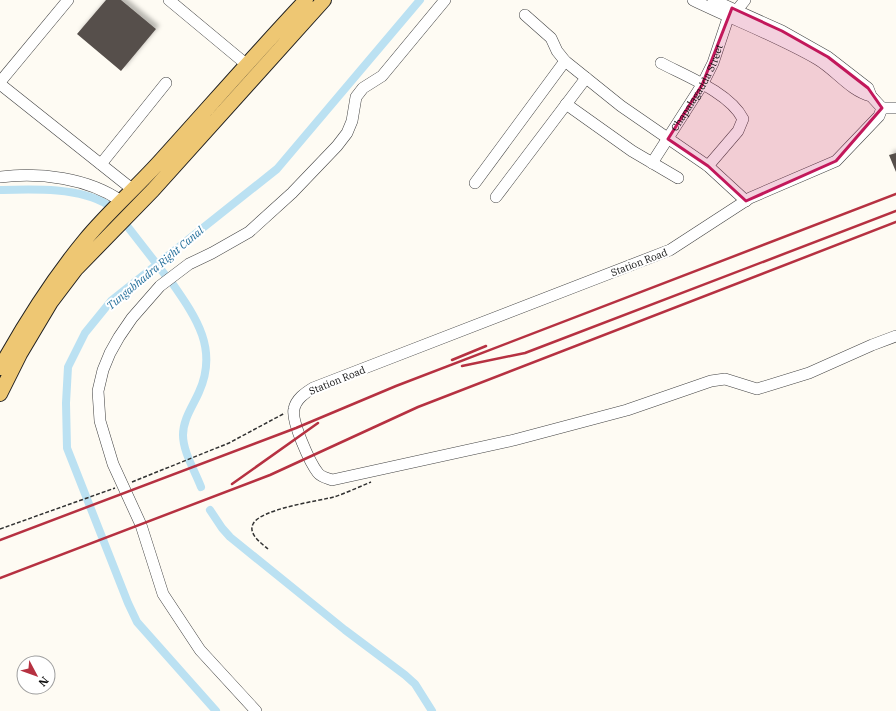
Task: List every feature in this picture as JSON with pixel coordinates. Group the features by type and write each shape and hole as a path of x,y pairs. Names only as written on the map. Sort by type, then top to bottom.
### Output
{"main road":[{"path":"0,368 32,313 60,272 86,239 132,189 161,161 246,64 306,0"},
{"path":"0,394 20,354 47,309 76,269 153,190 324,0"}],"street":[{"path":"68,0 0,83 132,189"},
{"path":"169,0 246,64"},
{"path":"256,711 200,650 163,594 141,525 106,444 98,407 98,391 110,353 119,337 132,318 160,286 188,264 212,254 249,232 315,170 347,133 354,111 356,97 363,88 382,76 445,0"},
{"path":"693,0 732,12"},
{"path":"713,0 819,60 862,94 871,96 882,108 896,108"},
{"path":"732,12 746,0"},
{"name":"Chapalagadda Street","path":"652,163 702,85 713,63 732,12"},
{"path":"525,15 551,38 557,51 565,61 668,139 708,166 746,200"},
{"path":"475,182 565,61"},
{"path":"661,63 702,85 732,104 743,119 738,130 708,166"},
{"path":"496,197 586,78"},
{"path":"101,164 166,83"},
{"path":"566,104 612,138 678,178"},
{"name":"Station Road","path":"294,409 301,397 312,388 670,250 746,200 836,161 879,116 882,108"},
{"path":"0,177 33,176 63,180 97,187 122,201"},
{"path":"294,409 296,428 318,473 332,480 514,440 627,410 711,382 725,379 757,389 809,374 872,345 896,336"}],"path":[{"path":"127,484 229,443 271,419 294,409"},
{"path":"268,549 255,537 252,531 253,524 256,520 280,509 334,497 357,488 372,481 375,478 375,470"},
{"path":"0,529 120,486"}],"highlighted area":[{"path":"732,8 782,31 828,57 868,88 882,108 836,161 746,201 708,166 668,139 702,85"}],"building":[{"path":"106,0 121,0 156,29 121,71 77,34"},
{"path":"896,153 896,172 889,155"}],"waterway":[{"name":"Tungabhadra Right Canal","path":"216,711 137,622 128,603 67,448 66,403 68,367 85,333 111,301 277,169 420,0"},
{"path":"0,190 56,190 84,195 97,199 108,205"},
{"path":"124,222 166,276"},
{"path":"170,280 188,306 201,333 205,347 205,376 186,418 183,429 187,455 201,487"},
{"path":"210,510 230,537 345,630 415,684 432,711"}],"railway":[{"path":"0,540 296,428 396,386 896,194"},
{"path":"462,366 525,353 896,211"},
{"path":"0,578 270,475 418,407 896,222"},
{"path":"452,360 486,346"},
{"path":"232,484 318,423"}]}
